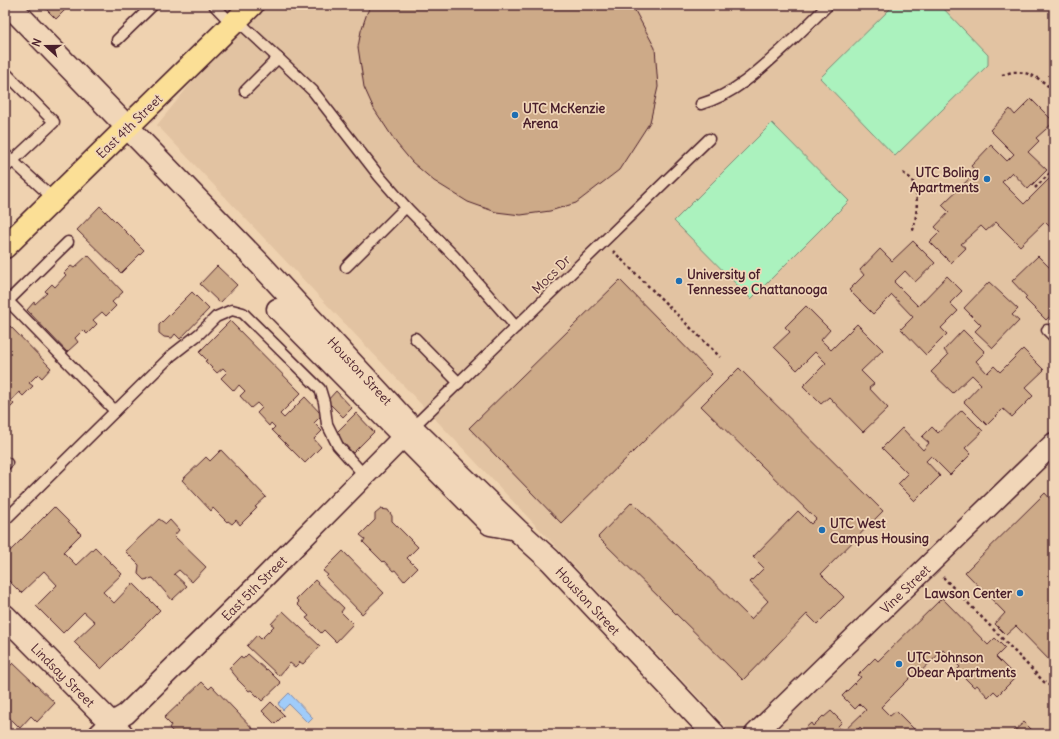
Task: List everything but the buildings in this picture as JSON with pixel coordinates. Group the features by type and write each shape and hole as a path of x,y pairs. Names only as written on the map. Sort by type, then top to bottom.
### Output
{"main road":[{"name":"East 4th Street","path":"5,247 241,16"}],"street":[{"name":"Houston Street","path":"9,5 282,287 408,432 550,560 714,734"},
{"path":"277,309 408,432"},
{"name":"East 5th Street","path":"111,730 408,432"},
{"name":"Vine Street","path":"755,734 1054,443"},
{"name":"Lindsay Street","path":"5,616 111,730"}],"lane":[{"path":"117,40 153,5"},
{"path":"214,5 241,16 278,58 313,91 379,176 454,256 516,327"},
{"path":"701,104 709,102 729,92 747,80 763,67 828,5"},
{"path":"245,91 278,58"},
{"path":"5,72 54,122 7,161 54,199"},
{"name":"Mocs Dr","path":"408,432 709,139"},
{"path":"346,267 406,206"},
{"path":"68,242 6,302 115,411"},
{"path":"5,520 172,355 199,334 216,318 232,310 243,314 320,389 324,402 327,424 338,446 365,476"},
{"path":"415,338 459,383"}],"path":[{"path":"1002,75 1014,71 1031,74 1046,84 1054,92"},
{"path":"1035,188 1053,172 1054,169"},
{"path":"903,173 911,179 916,192 917,206 915,226 912,233"},
{"path":"603,241 720,357"},
{"path":"931,563 1044,682 1054,688"}],"shaded area":[{"name":"University of Tennessee Chattanooga","path":"255,5 1054,5 1054,734 733,734 157,125"}],"green space":[{"path":"894,5 940,5 988,55 988,65 895,156 820,78"},
{"path":"772,123 849,201 751,299 674,221"}],"water":[{"path":"289,693 313,718 308,723 289,704 283,710 278,704"}],"place":[{"name":"UTC McKenzie Arena","path":"515,115"},
{"name":"UTC Boling Apartments","path":"987,179"},
{"name":"University of Tennessee Chattanooga","path":"679,281"},
{"name":"UTC West Campus Housing","path":"822,530"},
{"name":"Lawson Center","path":"1020,593"},
{"name":"UTC Johnson Obear Apartments","path":"899,664"}]}
